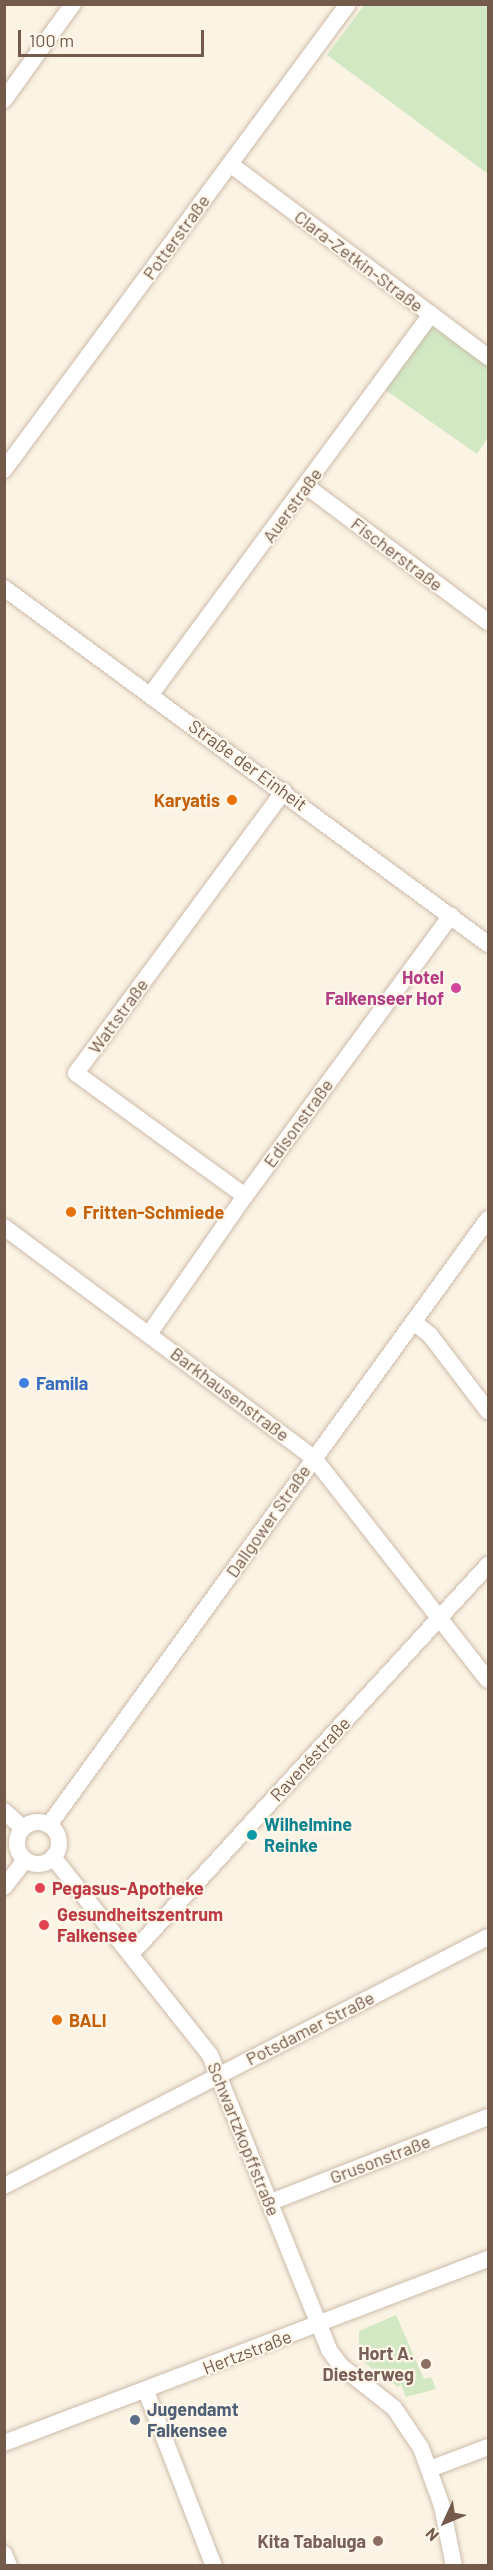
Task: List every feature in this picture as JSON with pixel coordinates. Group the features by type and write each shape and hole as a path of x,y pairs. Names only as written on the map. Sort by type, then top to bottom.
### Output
{"street":[{"path":"4,100 73,4"},
{"name":"Potterstraße","path":"4,470 348,4"},
{"name":"Clara-Zetkin-Straße","path":"230,164 489,357"},
{"name":"Auerstraße","path":"151,694 431,314"},
{"name":"Fischerstraße","path":"306,486 489,622"},
{"name":"Straße der Einheit","path":"4,588 284,791 489,944"},
{"name":"Wattstraße","path":"245,1196 76,1073 284,791"},
{"name":"Edisonstraße","path":"149,1334 245,1196 451,916"},
{"name":"Dallgower Straße","path":"49,1825 313,1457 489,1219"},
{"name":"Barkhausenstraße","path":"4,1227 313,1457 489,1680"},
{"path":"414,1322 430,1335 489,1411"},
{"name":"Ravenéstraße","path":"132,1953 489,1565"},
{"path":"4,1811 23,1828"},
{"path":"38,1822 49,1825 58,1837 53,1857 43,1864 25,1860 17,1841 23,1828 38,1822"},
{"name":"Schwartzkopffstraße","path":"53,1857 132,1953 205,2048 219,2074 317,2324 341,2366 407,2423 430,2469 454,2565"},
{"path":"4,1887 25,1860"},
{"name":"Potsdamer Straße","path":"4,2186 489,1936"},
{"name":"Grusonstraße","path":"270,2202 489,2117"},
{"name":"Hertzstraße","path":"4,2443 489,2259"},
{"path":"146,2391 214,2565"},
{"path":"430,2469 489,2447"},
{"path":"4,2554 9,2565"}],"green space":[{"path":"365,4 488,5 488,174 327,55"},
{"path":"429,326 441,327 488,362 488,437 477,454 384,389"},
{"path":"396,2315 424,2379 431,2377 436,2389 406,2397 401,2384 398,2387 359,2359 359,2331"}],"place":[{"name":"Karyatis","path":"232,800"},
{"name":"Hotel Falkenseer Hof","path":"456,988"},
{"name":"Fritten-Schmiede","path":"71,1212"},
{"name":"Famila","path":"24,1383"},
{"name":"Wilhelmine Reinke","path":"252,1835"},
{"name":"Pegasus-Apotheke","path":"40,1888"},
{"name":"Gesundheitszentrum Falkensee","path":"44,1925"},
{"name":"BALI","path":"57,2020"},
{"name":"Hort A. Diesterweg","path":"426,2364"},
{"name":"Jugendamt Falkensee","path":"135,2420"},
{"name":"Kita Tabaluga","path":"378,2541"}]}
